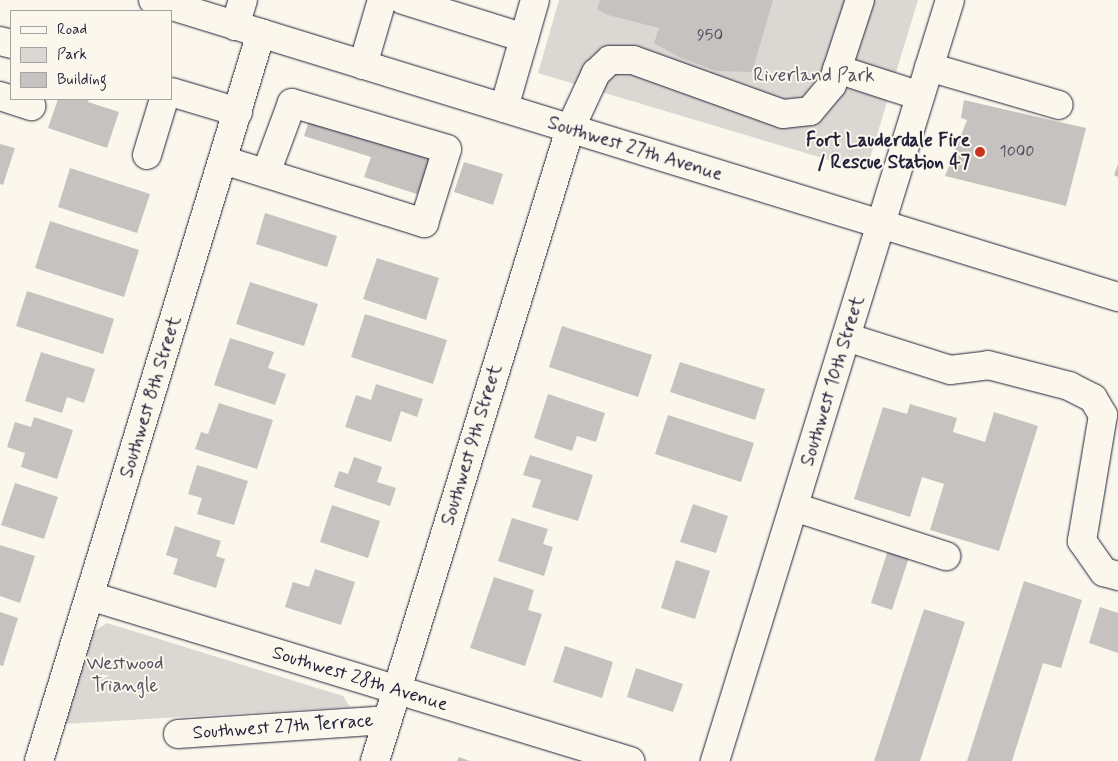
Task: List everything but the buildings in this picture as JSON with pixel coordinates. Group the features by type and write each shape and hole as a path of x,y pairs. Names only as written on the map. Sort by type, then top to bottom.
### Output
{"street":[{"name":"Southwest 27th Avenue","path":"153,0 880,226 1118,297"},
{"path":"236,26 243,0"},
{"path":"363,65 382,0"},
{"path":"404,0 524,38"},
{"path":"504,108 535,0"},
{"name":"Southwest 9th Street","path":"374,761 570,129 596,73 610,60 633,60 783,114 810,111 832,85 860,0"},
{"name":"Southwest 10th Street","path":"715,761 950,0"},
{"name":"Southwest 8th Street","path":"38,761 261,33"},
{"path":"929,67 1059,106"},
{"path":"837,69 920,96"},
{"path":"172,92 238,112"},
{"path":"13,100 32,106"},
{"path":"146,155 164,100"},
{"path":"223,160 424,223 447,149 292,103 266,173"},
{"path":"846,337 950,370 988,365 1069,386 1093,398 1102,415 1082,541 1104,572 1118,576"},
{"path":"794,507 946,556"},
{"name":"Southwest 28th Avenue","path":"90,596 630,761"},
{"name":"Southwest 27th Terrace","path":"178,734 387,720"}],"green space":[{"name":"Riverland Park","path":"559,0 918,0 866,171 538,73"},
{"name":"Westwood Triangle","path":"107,623 343,696 350,707 63,724 93,632"}],"place":[{"name":"Fort Lauderdale Fire / Rescue Station 47","path":"980,152"}]}
